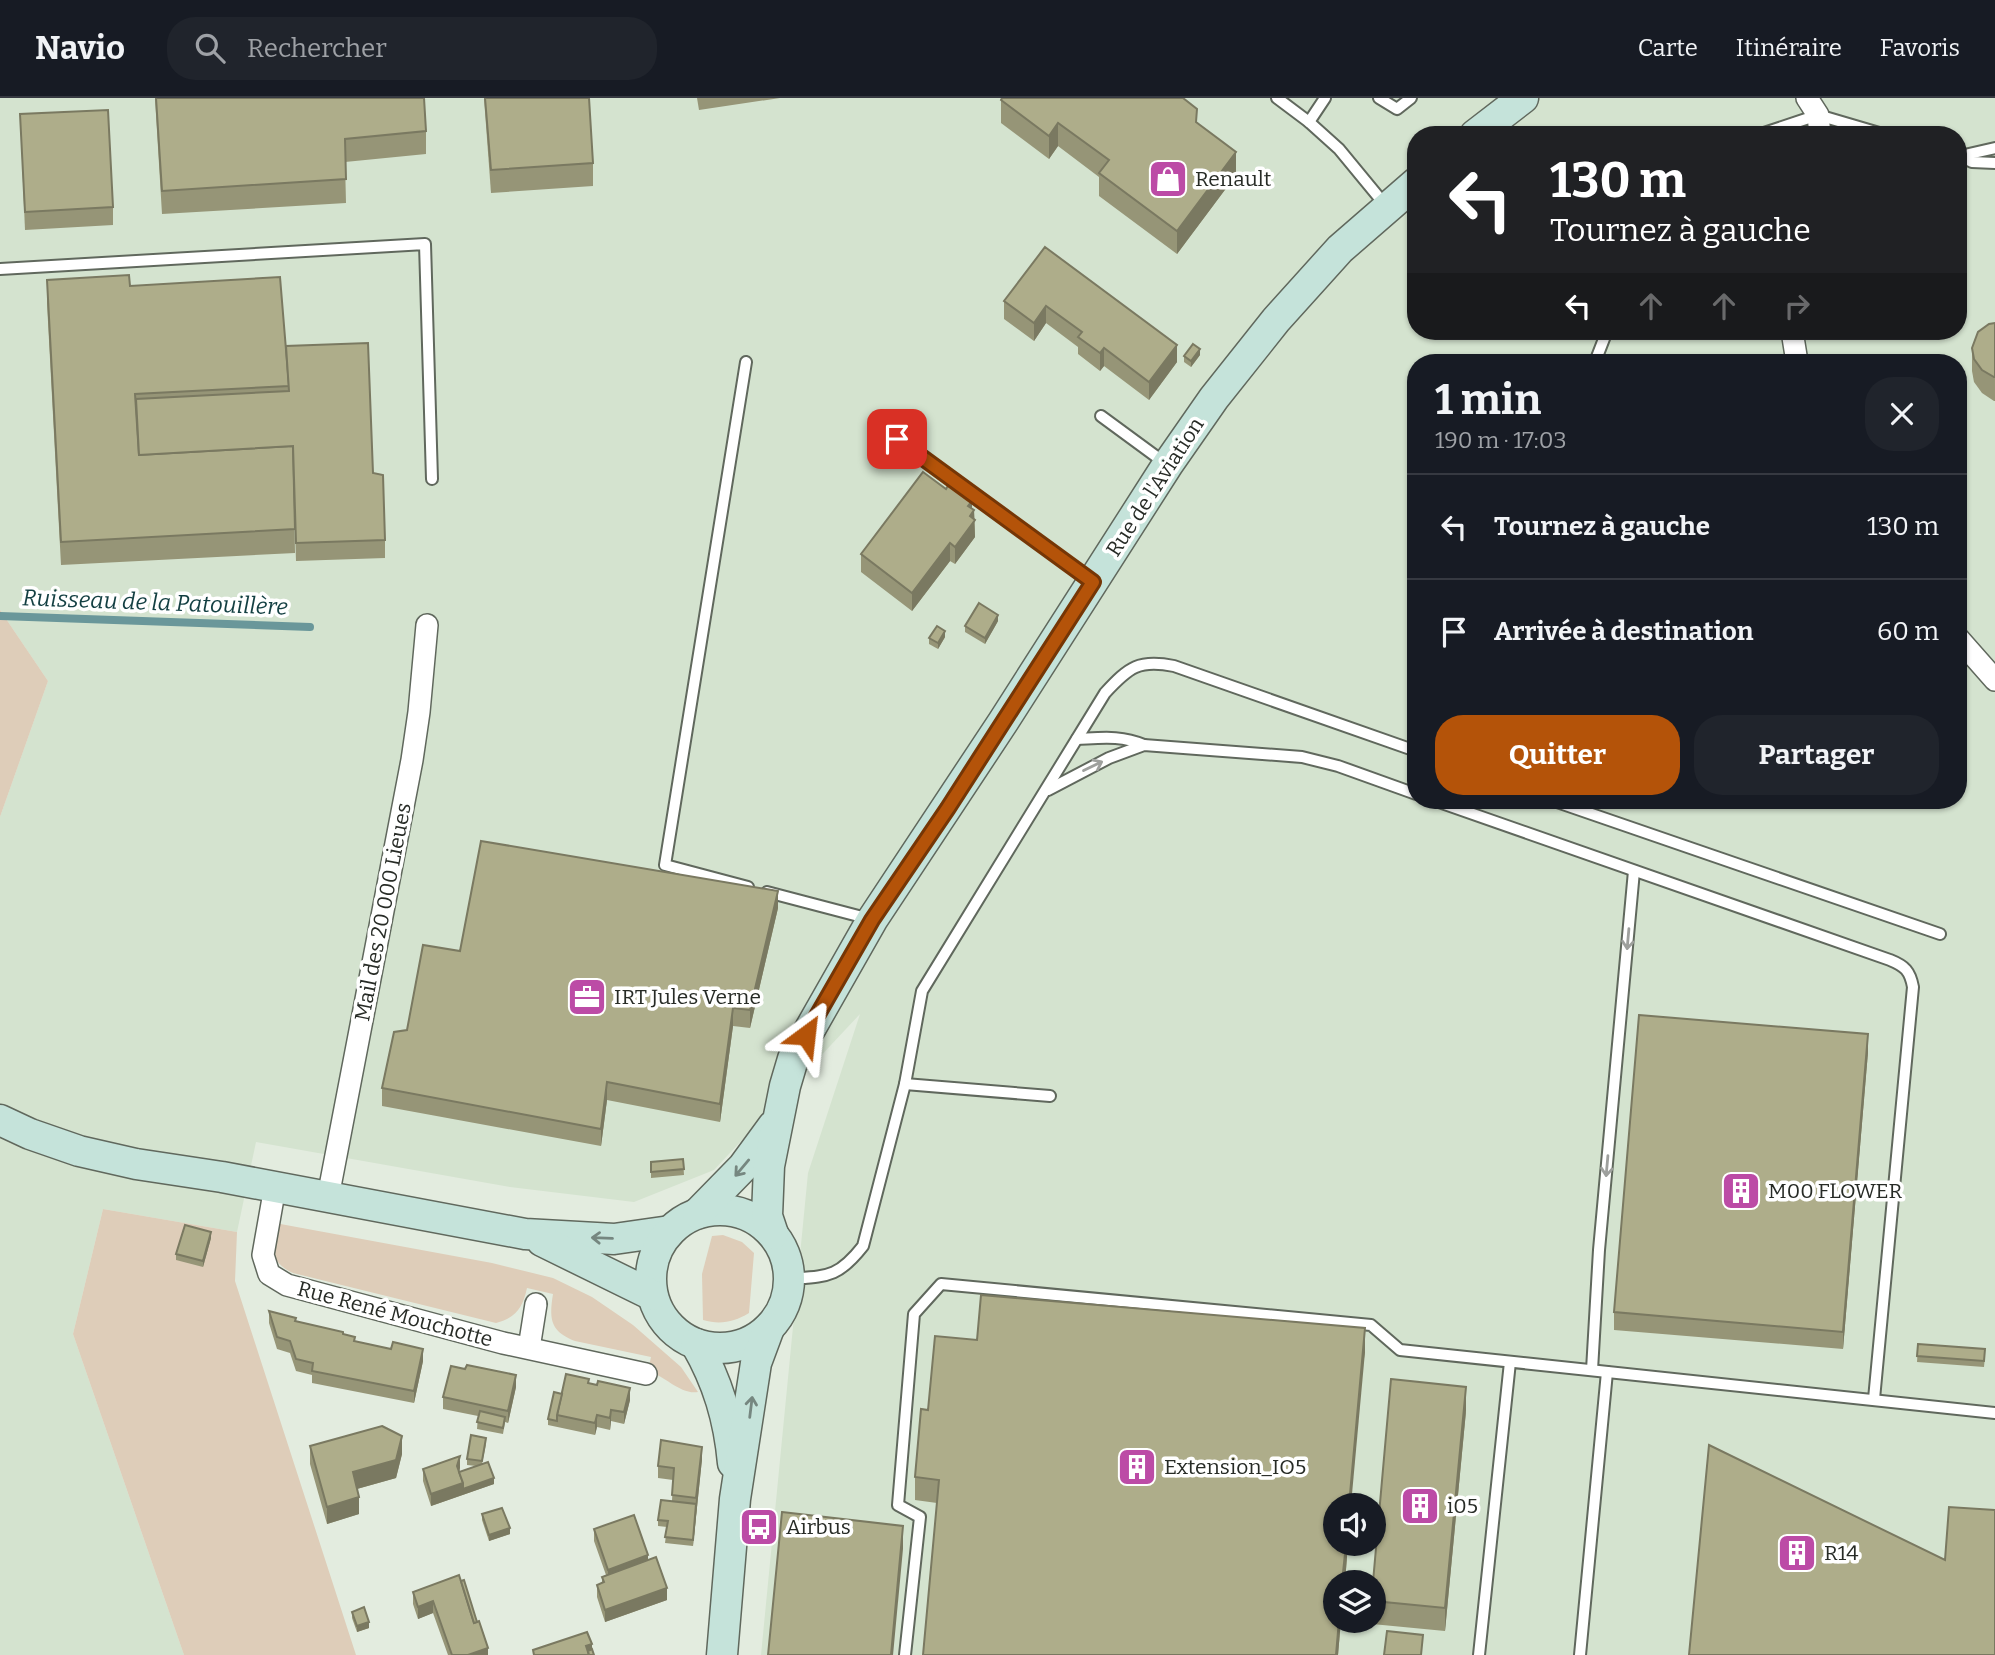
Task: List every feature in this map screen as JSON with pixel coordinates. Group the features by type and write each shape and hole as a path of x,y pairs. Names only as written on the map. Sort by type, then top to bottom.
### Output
{"street":[{"path":"1487,126 1523,98"},
{"name":"Rue de l'Aviation","path":"773,1234 767,1216 769,1166 793,1059 872,920 936,826 1168,464 1214,398 1276,320 1340,249 1407,190"},
{"name":"Mail des 20 000 Lieues","path":"328,1197 412,760 427,625"},
{"path":"1967,648 1995,680"},
{"name":"Rue de l'Aviation","path":"698,1213 743,1167 779,1118"},
{"path":"0,1120 79,1151 136,1164 526,1234 614,1239 670,1231"},
{"name":"Rue René Mouchotte","path":"275,1187 262,1255 269,1274 277,1280 287,1285 529,1348 646,1374"},
{"path":"722,1655 735,1499 756,1363 769,1328 784,1306 789,1279 785,1255 773,1234 744,1214 721,1210 698,1213 670,1231 653,1261 652,1295 668,1325 685,1339 708,1348 734,1347 747,1343 769,1328"},
{"path":"526,1234 652,1295"},
{"path":"529,1348 536,1304"},
{"path":"696,1344 719,1390 727,1422 735,1499"}],"lane":[{"path":"1277,98 1339,149 1386,206"},
{"path":"1309,122 1325,98"},
{"path":"1379,98 1397,109 1411,98"},
{"path":"1797,126 1814,122 1836,126"},
{"path":"1967,154 1995,148"},
{"path":"1967,160 1995,163"},
{"path":"0,269 425,244 432,479"},
{"path":"746,362 665,865 872,920"},
{"path":"1101,416 1168,464"},
{"path":"897,439 1093,582"},
{"path":"789,1279 828,1276 848,1265 863,1246 905,1084 922,991 1105,693 1122,674 1153,662 1174,666 1407,748"},
{"path":"1077,739 1111,736 1132,740 1144,746"},
{"path":"1045,791 1109,758 1131,748 1144,746 1302,757 1338,765 1407,791"},
{"path":"1458,809 1891,960 1903,965 1911,974 1913,988 1874,1399"},
{"path":"1577,809 1940,933"},
{"path":"1592,1370 1599,1251 1634,871"},
{"path":"905,1084 1050,1096"},
{"path":"905,1655 920,1517 898,1506 914,1314 940,1284 1371,1325 1400,1350 1995,1413"},
{"path":"1479,1655 1510,1362"},
{"path":"1580,1655 1607,1372"}],"shaded area":[{"path":"0,98 1995,98 1995,1655 761,1655 808,1173 860,1014 714,1170 634,1202 510,1187 256,1142 237,1232 103,1209 73,1334 184,1655 0,1655 0,817 48,681 0,610"},
{"path":"0,610 48,681 0,817"},
{"path":"103,1209 237,1232 235,1281 356,1655 184,1655 73,1334"},
{"path":"275,1223 492,1263 553,1278 592,1297 633,1325 681,1367 698,1392 685,1391 648,1371 651,1357 575,1341 560,1333 553,1323 553,1294 527,1288 517,1311 509,1318 496,1323 293,1273 280,1264 273,1252"},
{"path":"723,1235 742,1242 754,1253 749,1313 738,1319 715,1322 703,1320 702,1274 712,1236"}],"building":[{"path":"156,98 424,98 426,131 345,139 346,179 162,191"},
{"path":"485,98 589,98 593,163 491,170"},
{"name":"Renault","path":"1183,98 1197,109 1196,122 1236,152 1177,231 1099,173 1109,160 1058,123 1049,136 1001,100"},
{"path":"108,110 113,207 25,212 20,114"},
{"path":"1045,247 1177,345 1149,382 1104,348 1100,353 1078,337 1082,332 1046,306 1034,323 1004,301"},
{"path":"129,275 130,286 280,277 289,386 135,394 139,455 293,446 295,529 61,542 47,280"},
{"path":"1995,323 1994,377 1982,370 1974,359 1972,348 1978,332"},
{"path":"368,343 373,473 383,475 385,540 296,543 293,446 139,455 136,399 289,391 286,346"},
{"path":"1193,344 1200,349 1191,361 1184,356"},
{"path":"923,472 946,489 949,484 972,501 968,506 974,510 970,516 975,520 955,547 950,543 912,593 861,554"},
{"path":"979,603 998,615 985,638 965,626"},
{"path":"937,626 945,631 938,643 929,638"},
{"name":"IRT Jules Verne","path":"481,841 778,891 750,1010 733,1008 720,1104 607,1082 601,1129 382,1088 394,1032 407,1030 423,945 460,951"},
{"name":"M00 FLOWER","path":"1639,1015 1868,1034 1843,1332 1614,1312"},
{"path":"683,1159 684,1169 651,1172 651,1162"},
{"path":"185,1225 211,1232 203,1261 176,1254"},
{"name":"Extension_IO5","path":"981,1295 1365,1328 1350,1493 1323,1493 1323,1556 1345,1556 1343,1570 1323,1570 1323,1633 1338,1633 1336,1655 923,1655 939,1480 915,1477 921,1409 928,1410 935,1336 977,1340"},
{"path":"269,1311 296,1318 295,1321 343,1332 355,1337 354,1341 391,1349 393,1342 423,1349 414,1391 312,1371 313,1363 296,1359 290,1341 277,1337"},
{"path":"1918,1344 1985,1349 1984,1361 1917,1356"},
{"path":"467,1365 516,1375 508,1411 443,1397 451,1366 465,1369"},
{"path":"566,1374 589,1379 588,1383 597,1385 598,1381 630,1388 624,1412 611,1410 610,1418 597,1415 595,1423 557,1415"},
{"name":"i05","path":"1391,1379 1466,1387 1445,1608 1386,1602 1386,1570 1374,1570 1375,1556 1386,1556 1386,1493 1381,1493"},
{"path":"554,1392 562,1394 557,1421 548,1419"},
{"path":"480,1411 505,1417 503,1428 477,1422"},
{"path":"382,1426 402,1436 396,1460 353,1472 359,1497 327,1507 310,1446"},
{"path":"471,1435 486,1438 482,1461 467,1459"},
{"path":"661,1440 702,1447 696,1498 672,1495 674,1468 658,1466"},
{"name":"R14","path":"1709,1445 1945,1560 1949,1507 1995,1510 1995,1655 1689,1655"},
{"path":"460,1456 457,1466 463,1483 431,1494 423,1469"},
{"path":"488,1462 494,1478 463,1489 459,1472"},
{"path":"661,1500 696,1504 693,1540 665,1537 668,1521 658,1520"},
{"path":"502,1508 510,1528 489,1535 482,1514"},
{"path":"782,1512 903,1526 891,1655 768,1655"},
{"path":"634,1515 648,1555 608,1570 594,1529"},
{"path":"656,1557 667,1588 605,1610 597,1585 604,1582 602,1577"},
{"path":"459,1575 474,1623 479,1621 488,1648 468,1655 452,1655 433,1601 418,1607 413,1592"},
{"path":"464,1580 477,1622 474,1623 461,1581"},
{"path":"364,1607 369,1622 357,1626 352,1612"},
{"path":"1387,1631 1423,1635 1421,1655 1384,1655"},
{"path":"587,1632 592,1644 586,1646 589,1655 534,1655 533,1650"}],"waterway":[{"name":"Ruisseau de la Patouillère","path":"0,616 310,627"}],"place":[{"name":"Renault","path":"1168,179"},
{"name":"IRT Jules Verne","path":"587,997"},
{"name":"M00 FLOWER","path":"1741,1191"},
{"name":"Extension_IO5","path":"1137,1467"},
{"name":"i05","path":"1420,1506"},
{"name":"Airbus","path":"759,1527"},
{"name":"R14","path":"1797,1553"}],"route":[{"path":"806,1035 872,920 948,808 1093,582 897,439"}]}
